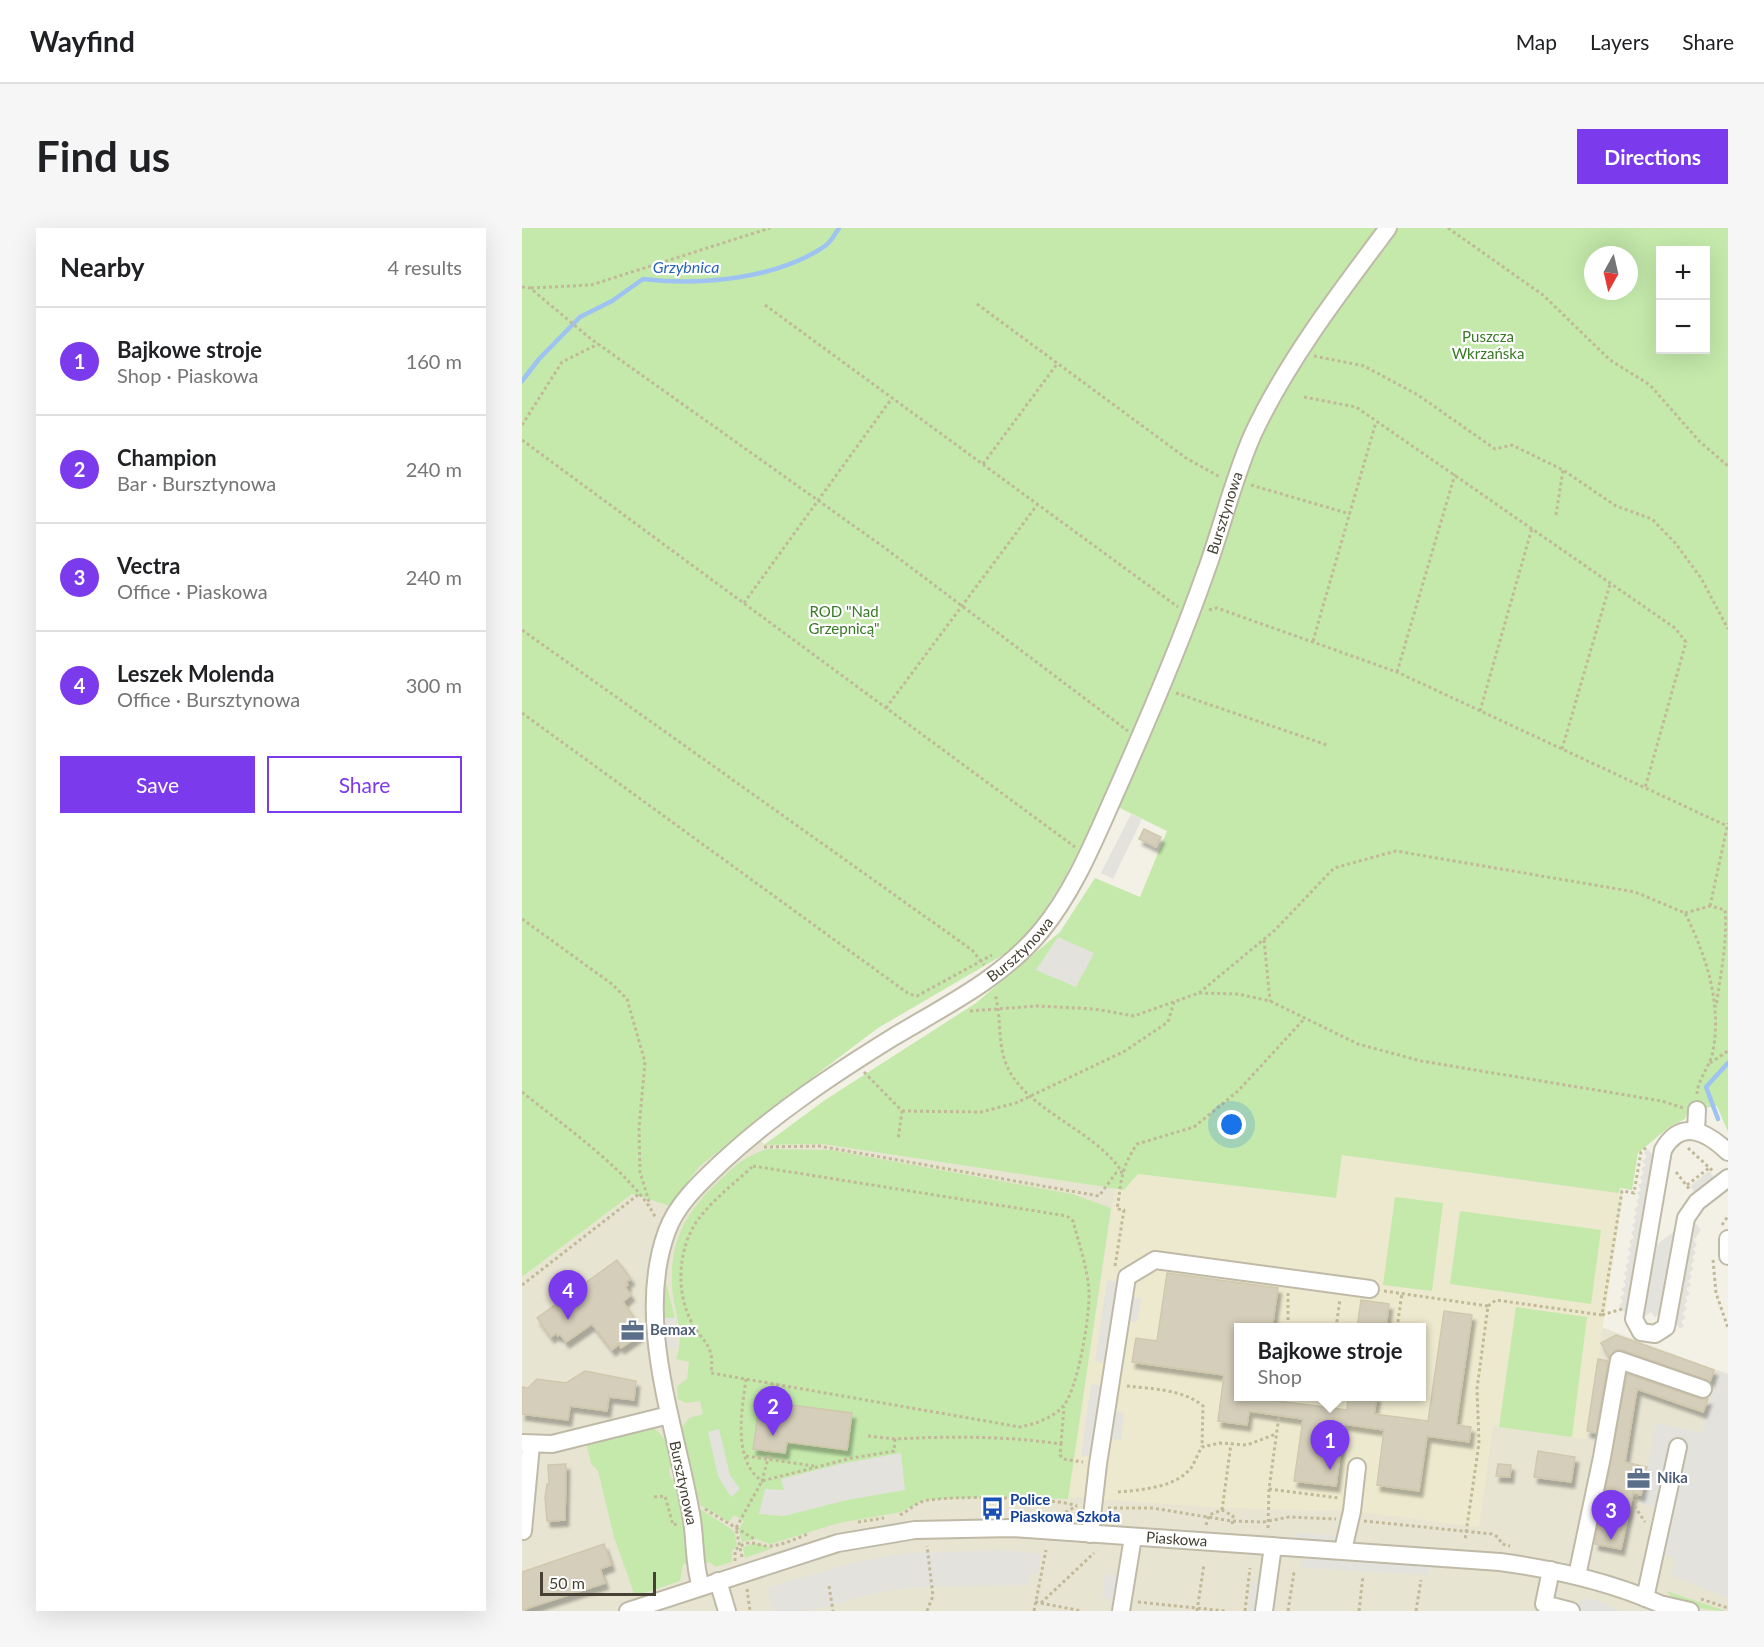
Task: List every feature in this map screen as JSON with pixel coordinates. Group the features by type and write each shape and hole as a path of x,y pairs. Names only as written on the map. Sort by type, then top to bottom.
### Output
{"street":[{"name":"Bursztynowa","path":"700,1587 695,1570 692,1515 676,1473 659,1357 656,1303 662,1248 667,1229 677,1211 699,1184 735,1150 779,1115 987,972 1041,930 1078,873 1140,737 1191,610 1253,435 1330,305 1388,228"},
{"path":"1696,1131 1697,1110"},
{"path":"1724,1176 1698,1201 1684,1223 1666,1327 1655,1334 1641,1332 1634,1318 1661,1154 1666,1145 1677,1135 1696,1131 1710,1136 1728,1152"},
{"path":"1724,1234 1724,1253"},
{"path":"1090,1534 1098,1464 1127,1277 1155,1260 1370,1289"},
{"path":"1576,1576 1602,1457 1619,1360 1703,1389"},
{"path":"523,1531 526,1444 552,1444 669,1415"},
{"path":"1660,1604 1678,1447"},
{"path":"1343,1550 1357,1467"},
{"name":"Piaskowa","path":"628,1611 838,1543 896,1532 960,1528 1469,1558 1551,1570 1690,1611"},
{"path":"1122,1606 1133,1537"},
{"path":"1264,1611 1273,1546"},
{"path":"1551,1570 1543,1607 1571,1611"},
{"path":"718,1581 727,1611"}],"path":[{"path":"522,287 591,285 770,228"},
{"path":"1448,228 1543,295 1610,360 1650,385 1699,441 1728,466"},
{"path":"530,288 591,339 818,500 1129,732"},
{"path":"978,304 1186,458 1224,480"},
{"path":"765,305 1180,608 1185,608"},
{"path":"522,425 562,362 598,344"},
{"path":"1300,353 1364,366 1418,395 1495,449 1512,445 1563,470 1616,506 1652,519 1676,544 1701,579 1728,628"},
{"path":"982,464 1057,364"},
{"path":"1304,396 1356,407 1675,628 1686,642 1645,788"},
{"path":"744,603 892,398"},
{"path":"1313,641 1376,422"},
{"path":"522,440 1079,850"},
{"path":"1556,514 1563,470"},
{"path":"1397,672 1455,474"},
{"path":"1244,483 1350,514"},
{"path":"886,708 1038,504"},
{"path":"1480,711 1533,528"},
{"path":"1562,749 1610,584"},
{"path":"1180,608 1183,600"},
{"path":"1212,608 1313,641 1397,672 1728,825 1710,906"},
{"path":"522,630 972,950 987,972 999,1009 1004,1059 1024,1094 1112,1155 1122,1172"},
{"path":"1176,693 1327,745"},
{"path":"522,713 909,994 917,996 980,960 997,953"},
{"path":"1126,737 1133,722"},
{"path":"1068,855 1078,836"},
{"path":"965,1011 1037,1006 1083,1008 1134,1016 1199,993 1264,940 1334,868 1396,851 1635,892 1685,913 1710,906 1726,909 1725,948 1715,1012 1714,1040 1708,1064 1698,1083 1697,1110 1662,1101 1421,1060 1358,1044 1270,1001 1238,994 1199,993"},
{"path":"1685,913 1711,981 1715,1012"},
{"path":"522,919 612,984 627,999 645,1062 639,1128 640,1172 657,1221"},
{"path":"1264,940 1270,1001"},
{"path":"854,1062 902,1112 981,1112 1029,1097 1125,1051 1168,1022 1174,1002"},
{"path":"1115,1267 1124,1210 1118,1209 1122,1172 1137,1144 1194,1127 1238,1092 1305,1017"},
{"path":"1708,1064 1728,1051"},
{"path":"522,1092 605,1160 650,1205"},
{"path":"898,1140 902,1112"},
{"path":"1683,1142 1716,1175 1724,1176"},
{"path":"735,1150 819,1146 985,1173 1099,1196 1116,1173 1122,1172"},
{"path":"1670,1164 1698,1201"},
{"path":"1064,1406 1038,1423 1020,1427 711,1373 714,1355 690,1319 681,1285 684,1249 697,1221 753,1166 1067,1216 1073,1221 1089,1292 1088,1320 1080,1356 1064,1406 1060,1455 1063,1459 1098,1464"},
{"path":"1686,1185 1709,1168"},
{"path":"1602,1315 1622,1191"},
{"path":"522,1286 639,1194"},
{"path":"1724,1234 1728,1216"},
{"path":"1724,1253 1714,1284 1728,1328"},
{"path":"1287,1323 1289,1278"},
{"path":"1337,1323 1341,1285"},
{"path":"1370,1289 1488,1306 1496,1300 1607,1316 1617,1308"},
{"path":"1398,1323 1402,1293"},
{"path":"1465,1540 1479,1443 1477,1389 1488,1306"},
{"path":"746,1379 739,1423 749,1468 762,1481"},
{"path":"1110,1383 1175,1393 1197,1400 1203,1406 1202,1447 1191,1468 1173,1481 1144,1490 1118,1492"},
{"path":"1268,1528 1269,1489 1279,1416"},
{"path":"1202,1447 1247,1445 1276,1434"},
{"path":"868,1436 896,1439 998,1437 1061,1444"},
{"path":"762,1481 815,1467 894,1451 896,1439"},
{"path":"1222,1510 1231,1444"},
{"path":"743,1562 736,1528 762,1481 770,1451"},
{"path":"746,1456 815,1467"},
{"path":"1269,1489 1353,1500"},
{"path":"1637,1494 1635,1507 1645,1522 1643,1533"},
{"path":"654,1497 663,1495 666,1498 672,1522"},
{"path":"698,1505 777,1551"},
{"path":"1206,1525 1209,1515 1222,1510 1233,1516 1232,1526"},
{"path":"927,1541 933,1596 927,1611"},
{"path":"1034,1611 1046,1550"},
{"path":"1041,1603 1094,1553"},
{"path":"1197,1610 1204,1564"},
{"path":"1245,1611 1250,1568"},
{"path":"1288,1611 1294,1572"},
{"path":"1359,1611 1363,1576"},
{"path":"1416,1611 1421,1580"},
{"path":"829,1586 833,1611"},
{"path":"1035,1602 1082,1611"},
{"path":"1122,1606 1225,1611"}],"shaded area":[{"path":"1131,814 1142,819 1113,879 1101,873"},
{"path":"1058,937 1094,953 1076,987 1036,970"},
{"path":"748,1127 765,1145 822,1144 1124,1190 1340,1200 1344,1153 1618,1190 1601,1327 1728,1374 1728,1611 522,1611 522,1277 632,1194 670,1206 699,1167"},
{"path":"1648,1149 1655,1158 1629,1319 1619,1305 1623,1302 1620,1297 1625,1294 1621,1289 1626,1286 1623,1281 1627,1278 1624,1273 1628,1270 1625,1265 1630,1262 1627,1257 1631,1254 1628,1249 1632,1246 1629,1241 1634,1238 1631,1233 1635,1229 1632,1225 1636,1221 1633,1217 1637,1214 1634,1209 1639,1205 1636,1201 1640,1197 1637,1193 1641,1190 1638,1185 1643,1182 1640,1177 1644,1173 1641,1169 1646,1165 1642,1161 1647,1157 1644,1153"},
{"path":"1342,1155 1623,1194 1586,1439 1493,1426 1479,1527 1352,1511 1222,1508 1068,1497 1115,1188 1124,1190 1138,1174 1335,1198"},
{"path":"1709,1171 1716,1180 1697,1195 1690,1186"},
{"path":"1692,1218 1701,1230 1694,1240 1697,1245 1693,1249 1696,1253 1692,1257 1695,1261 1690,1265 1694,1269 1689,1273 1692,1277 1688,1281 1691,1285 1686,1289 1690,1294 1685,1297 1688,1301 1684,1305 1687,1309 1682,1313 1686,1318 1681,1321 1684,1326 1680,1329 1673,1320"},
{"path":"1677,1229 1664,1310 1655,1317 1651,1312 1639,1321 1651,1249"},
{"path":"1107,1280 1118,1282 1106,1363 1095,1361"},
{"path":"1130,1297 1141,1299 1137,1322 1126,1321"},
{"path":"663,1318 675,1318 677,1347 665,1349"},
{"path":"1716,1371 1728,1374 1728,1598 1671,1576 1675,1558 1655,1552 1664,1509 1642,1504 1656,1423 1702,1433"},
{"path":"1091,1384 1102,1386 1092,1457 1081,1455"},
{"path":"1113,1411 1124,1413 1121,1440 1109,1439"},
{"path":"719,1429 730,1475 740,1489 731,1497 718,1476 708,1432"},
{"path":"901,1453 905,1490 847,1500 784,1516 759,1514 765,1489 784,1490 781,1479 840,1464"},
{"path":"1298,1533 1341,1536 1334,1542 1291,1539"},
{"path":"1007,1550 1041,1554 1039,1574 1029,1574 1029,1585 915,1587 879,1592 809,1611 773,1611 766,1588 855,1562 906,1553"},
{"path":"1303,1557 1430,1565 1428,1575 1302,1568"},
{"path":"1105,1574 1119,1575 1117,1600 1102,1598"},
{"path":"1251,1583 1260,1584 1257,1611 1248,1611"},
{"path":"1582,1597 1600,1602 1621,1611 1577,1611"}],"green space":[{"path":"522,228 1728,228 1728,1132 1717,1106 1688,1110 1685,1119 1669,1127 1638,1153 1632,1190 1620,1188 1619,1193 1342,1155 1336,1198 1138,1174 1124,1190 822,1144 764,1145 825,1100 976,1003 1060,932 1095,878 1140,897 1167,831 1118,807 1205,600 1251,461 1266,424 1303,361 1294,354 1100,809 1063,881 1039,919 1015,948 878,1028 764,1114 699,1167 670,1206 632,1194 522,1277"},
{"path":"768,1149 831,1150 1072,1194 1111,1208 1068,1499 987,1497 924,1500 901,1512 839,1523 770,1544 756,1539 742,1542 739,1529 744,1521 734,1515 729,1522 700,1505 682,1427 689,1418 703,1414 700,1401 686,1403 678,1399 677,1386 687,1379 689,1362 676,1359 680,1341 672,1286 674,1255 682,1228 697,1204 730,1170 754,1154"},
{"path":"1395,1197 1443,1203 1432,1291 1383,1285"},
{"path":"1460,1211 1601,1230 1591,1304 1450,1284"},
{"path":"665,1279 675,1318 663,1318"},
{"path":"1516,1307 1587,1317 1572,1437 1499,1427"},
{"path":"646,1426 653,1428 662,1436 673,1466 669,1469 671,1479 676,1480 685,1519 688,1564 683,1564 680,1581 635,1596 614,1537 598,1471 591,1463 586,1442"},
{"path":"697,1507 734,1531 737,1545 732,1551 732,1562 715,1567 710,1562 703,1563"},
{"path":"755,1543 773,1548 745,1558 743,1547"},
{"path":"1666,1591 1726,1611 1694,1606 1678,1600"}],"building":[{"path":"1144,829 1161,837 1156,847 1139,839"},
{"path":"617,1260 631,1279 626,1282 628,1285 625,1287 631,1295 623,1302 640,1326 637,1328 641,1334 621,1348 619,1344 612,1350 592,1324 566,1342 560,1334 558,1336 556,1333 551,1337 537,1318"},
{"path":"1167,1273 1278,1288 1273,1323 1234,1323 1234,1401 1278,1401 1347,1410 1348,1401 1376,1401 1374,1414 1428,1421 1444,1311 1472,1315 1456,1425 1471,1427 1469,1442 1427,1436 1419,1491 1377,1485 1384,1430 1344,1424 1336,1486 1294,1481 1303,1419 1249,1411 1247,1425 1218,1421 1224,1375 1132,1362 1136,1338 1157,1341"},
{"path":"1361,1300 1389,1304 1387,1323 1358,1323"},
{"path":"1616,1335 1714,1370 1710,1381 1622,1350 1616,1350 1609,1358 1601,1343"},
{"path":"1598,1359 1608,1361 1596,1433 1587,1431"},
{"path":"585,1371 636,1381 634,1400 609,1397 607,1411 570,1406 568,1420 522,1414 522,1387 528,1388 537,1379 566,1383"},
{"path":"1627,1374 1700,1399 1708,1399 1703,1412 1637,1389 1625,1462 1647,1467 1641,1495 1633,1493 1621,1549 1595,1544"},
{"path":"760,1401 852,1413 847,1450 787,1442 785,1453 753,1449"},
{"path":"1538,1451 1575,1457 1571,1482 1534,1477"},
{"path":"566,1464 565,1520 547,1521 545,1497 547,1484 549,1484 548,1465"},
{"path":"1498,1464 1511,1465 1510,1477 1496,1476"},
{"path":"604,1544 611,1565 600,1569 605,1583 522,1610 522,1572"}],"waterway":[{"name":"Grzybnica","path":"522,381 539,359 580,317 612,301 643,279 713,280 761,273 806,257 827,244 839,228"},
{"path":"1718,1119 1706,1087 1728,1063"}],"place":[{"name":"Leszek Molenda","path":"568,1320"},
{"name":"Bemax","path":"632,1330"},
{"name":"Champion","path":"773,1436"},
{"name":"Bajkowe stroje","path":"1330,1470"},
{"name":"Nika","path":"1639,1478"},
{"name":"Police Piaskowa Szkoła","path":"992,1509"},
{"name":"Vectra","path":"1611,1540"}],"park label":[{"name":"Puszcza Wkrzańska","path":"1488,346"},
{"name":"ROD \"Nad Grzepnicą\"","path":"844,620"}]}
